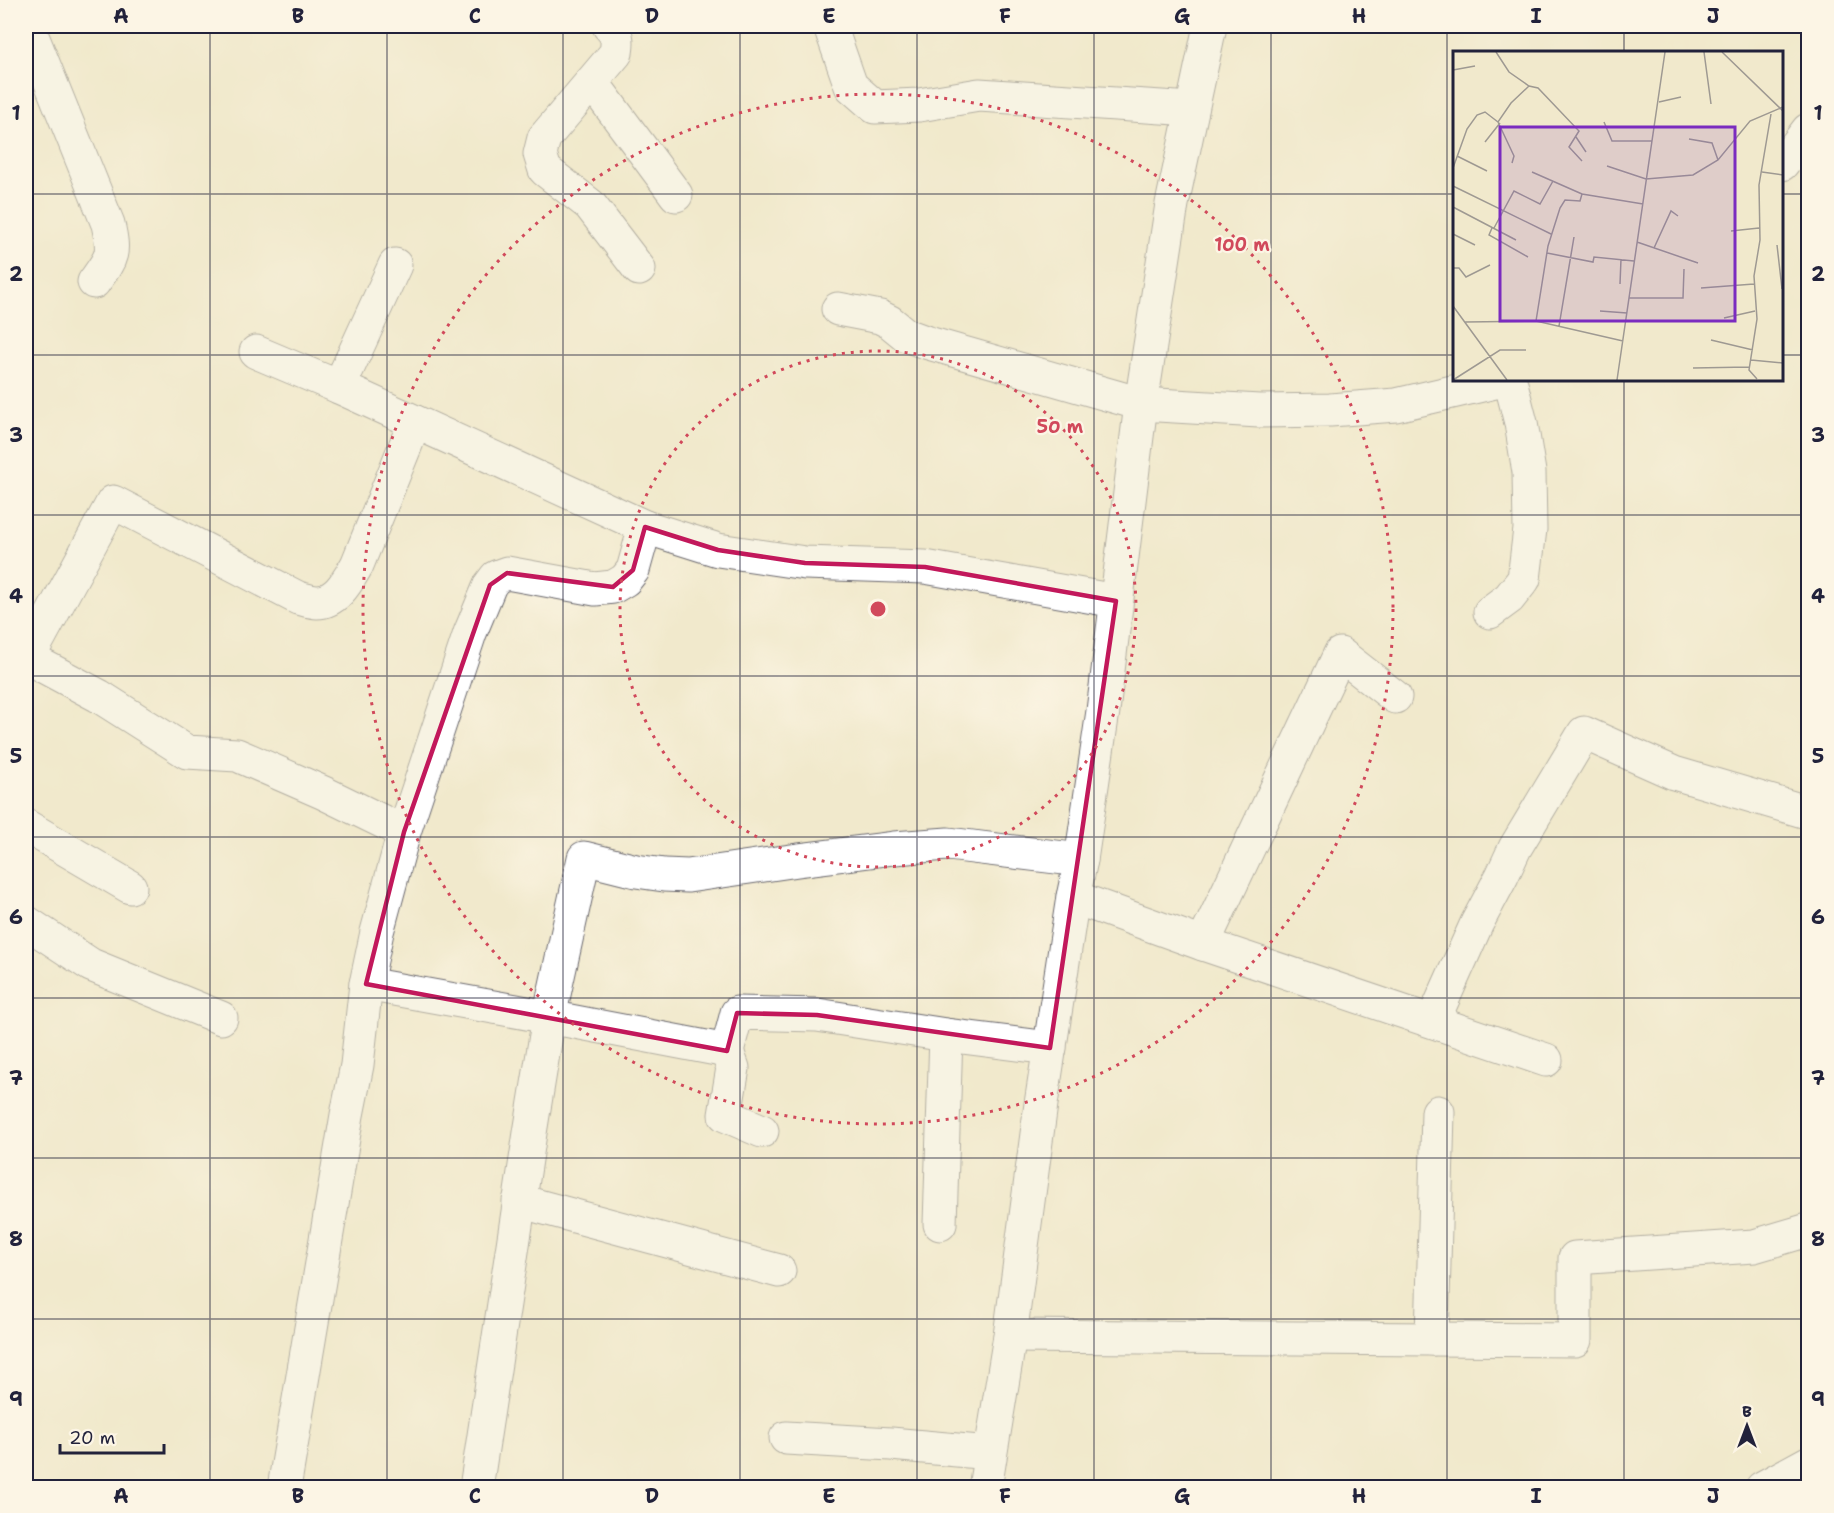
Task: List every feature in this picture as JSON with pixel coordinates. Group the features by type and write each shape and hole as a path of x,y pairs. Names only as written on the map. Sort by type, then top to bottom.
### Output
{"street":[{"path":"28,26 108,224 113,244 111,260 94,282"},
{"path":"609,26 616,33 618,43 616,53 544,138 540,154 545,170 590,205 639,269"},
{"path":"830,26 851,86 876,107 920,105 979,95 1192,109"},
{"path":"986,1488 1010,1336 1050,1048 1103,711 1141,404 1172,204 1210,26"},
{"path":"592,82 675,195"},
{"path":"1783,163 1809,130"},
{"path":"339,387 395,265"},
{"path":"838,309 880,317 906,335 925,342 1141,404 1258,411 1330,410 1396,405 1500,381"},
{"path":"256,352 339,387 645,527 718,550 805,563 924,567 1116,601"},
{"path":"1490,612 1509,598 1524,579 1530,529 1529,472 1521,423 1510,381"},
{"path":"404,832 324,793 237,755 187,752 99,696 26,659 113,502 297,598 317,602 332,598 345,585 357,565 415,422"},
{"path":"284,1488 346,1115 357,1065 366,984 377,932 404,832 470,633 490,585 496,577 507,573 595,588 613,587 625,580 633,570 645,527"},
{"path":"1203,944 1340,654 1395,697"},
{"path":"1433,1021 1477,922 1503,876 1515,848 1584,733 1674,773 1806,811"},
{"path":"26,825 130,887"},
{"path":"476,1488 549,1017 584,858 636,871 688,876 894,848 948,844 1081,860"},
{"path":"1073,897 1203,944 1546,1060"},
{"path":"26,922 91,965 221,1018"},
{"path":"366,984 727,1051"},
{"path":"762,1131 725,1115 733,1068 727,1051 738,1013 818,1016 1050,1048"},
{"path":"940,1224 946,1035"},
{"path":"1432,1339 1438,1112"},
{"path":"519,1201 779,1271"},
{"path":"1010,1336 1575,1340 1575,1258 1754,1246 1809,1230"},
{"path":"786,1438 990,1453"},
{"path":"1762,1488 1809,1463"}],"highlighted area":[{"path":"645,527 718,550 805,563 925,567 1116,601 1050,1048 817,1015 737,1013 727,1051 366,984 404,832 490,585 507,573 613,587 633,570"}]}
